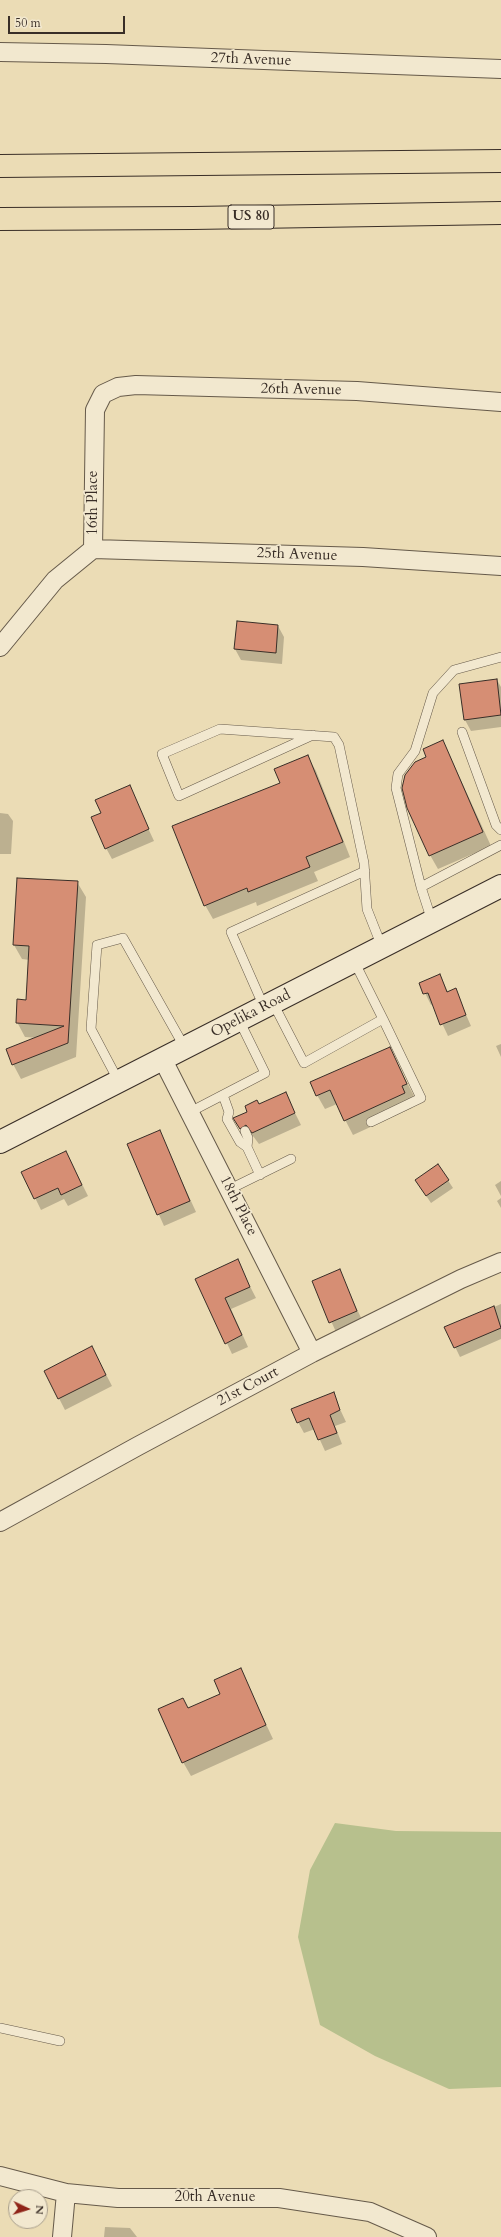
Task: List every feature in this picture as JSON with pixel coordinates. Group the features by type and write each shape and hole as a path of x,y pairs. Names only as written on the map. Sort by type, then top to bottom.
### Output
{"highway":[{"path":"0,166 501,161"},
{"name":"US 80","path":"0,219 193,218 501,213"}],"main road":[{"name":"Opelika Road","path":"0,1142 501,886"}],"street":[{"name":"27th Avenue","path":"0,52 106,54 501,69"},
{"name":"26th Avenue","path":"103,394 118,387 136,385 357,391 501,402"},
{"name":"16th Place","path":"0,648 55,580 93,549 95,410 103,394"},
{"name":"25th Avenue","path":"93,549 363,557 501,566"},
{"name":"18th Place","path":"163,1060 312,1353"},
{"name":"21st Court","path":"0,1522 312,1353 462,1279 501,1262"},
{"name":"20th Avenue","path":"0,2176 66,2193 118,2198 279,2198 370,2212 427,2237"},
{"path":"62,2237 66,2193"}],"lane":[{"path":"432,921 421,887 396,788 398,774 415,751 433,693 454,670 501,657"},
{"path":"313,735 179,796 162,754 220,729 313,735 334,737 339,745 365,871 368,909 382,947"},
{"path":"462,732 496,825 501,830"},
{"path":"421,887 501,846"},
{"path":"365,871 231,932 269,1005 304,1063 383,1019"},
{"path":"119,1082 91,1029 97,946 123,938 185,1048"},
{"path":"354,961 421,1098 370,1122"},
{"path":"190,1112 266,1073 239,1020"},
{"path":"223,1095 233,1114 227,1118 240,1142 247,1147 260,1175"},
{"path":"245,1132 248,1138 247,1147"},
{"path":"230,1190 291,1159"},
{"path":"0,2028 60,2041"}],"green space":[{"path":"335,1823 396,1831 501,1832 501,2087 449,2089 375,2056 320,2025 298,1937 310,1870"}],"building":[{"path":"237,621 278,625 276,653 234,649"},
{"path":"497,679 501,715 464,720 459,684"},
{"path":"443,740 483,832 429,856 407,808 402,788 405,775 415,762 426,757 423,749"},
{"path":"308,755 343,842 306,857 310,867 248,892 247,888 204,906 172,826 280,783 274,769"},
{"path":"130,785 149,829 105,849 91,817 101,813 95,800"},
{"path":"17,878 78,881 68,1043 12,1065 6,1049 64,1026 16,1023 17,999 26,1000 29,946 13,945"},
{"path":"440,974 447,992 456,988 466,1015 440,1025 428,993 423,994 419,983"},
{"path":"390,1047 407,1084 402,1086 405,1093 344,1121 330,1090 316,1096 310,1082"},
{"path":"286,1092 295,1113 252,1133 246,1125 240,1129 233,1118 247,1112 245,1106 257,1100 259,1104"},
{"path":"160,1130 190,1201 157,1215 127,1144"},
{"path":"66,1151 82,1185 61,1195 58,1188 34,1199 21,1172"},
{"path":"438,1164 449,1180 426,1196 415,1180"},
{"path":"238,1259 250,1287 225,1298 242,1335 225,1344 195,1279"},
{"path":"340,1269 357,1311 329,1323 312,1281"},
{"path":"494,1306 501,1328 454,1348 444,1327"},
{"path":"92,1346 106,1375 58,1399 44,1371"},
{"path":"334,1392 340,1410 330,1415 337,1433 318,1440 309,1418 297,1423 291,1409"},
{"path":"241,1668 266,1725 182,1763 158,1709 183,1698 188,1708 220,1694 214,1680"}]}
